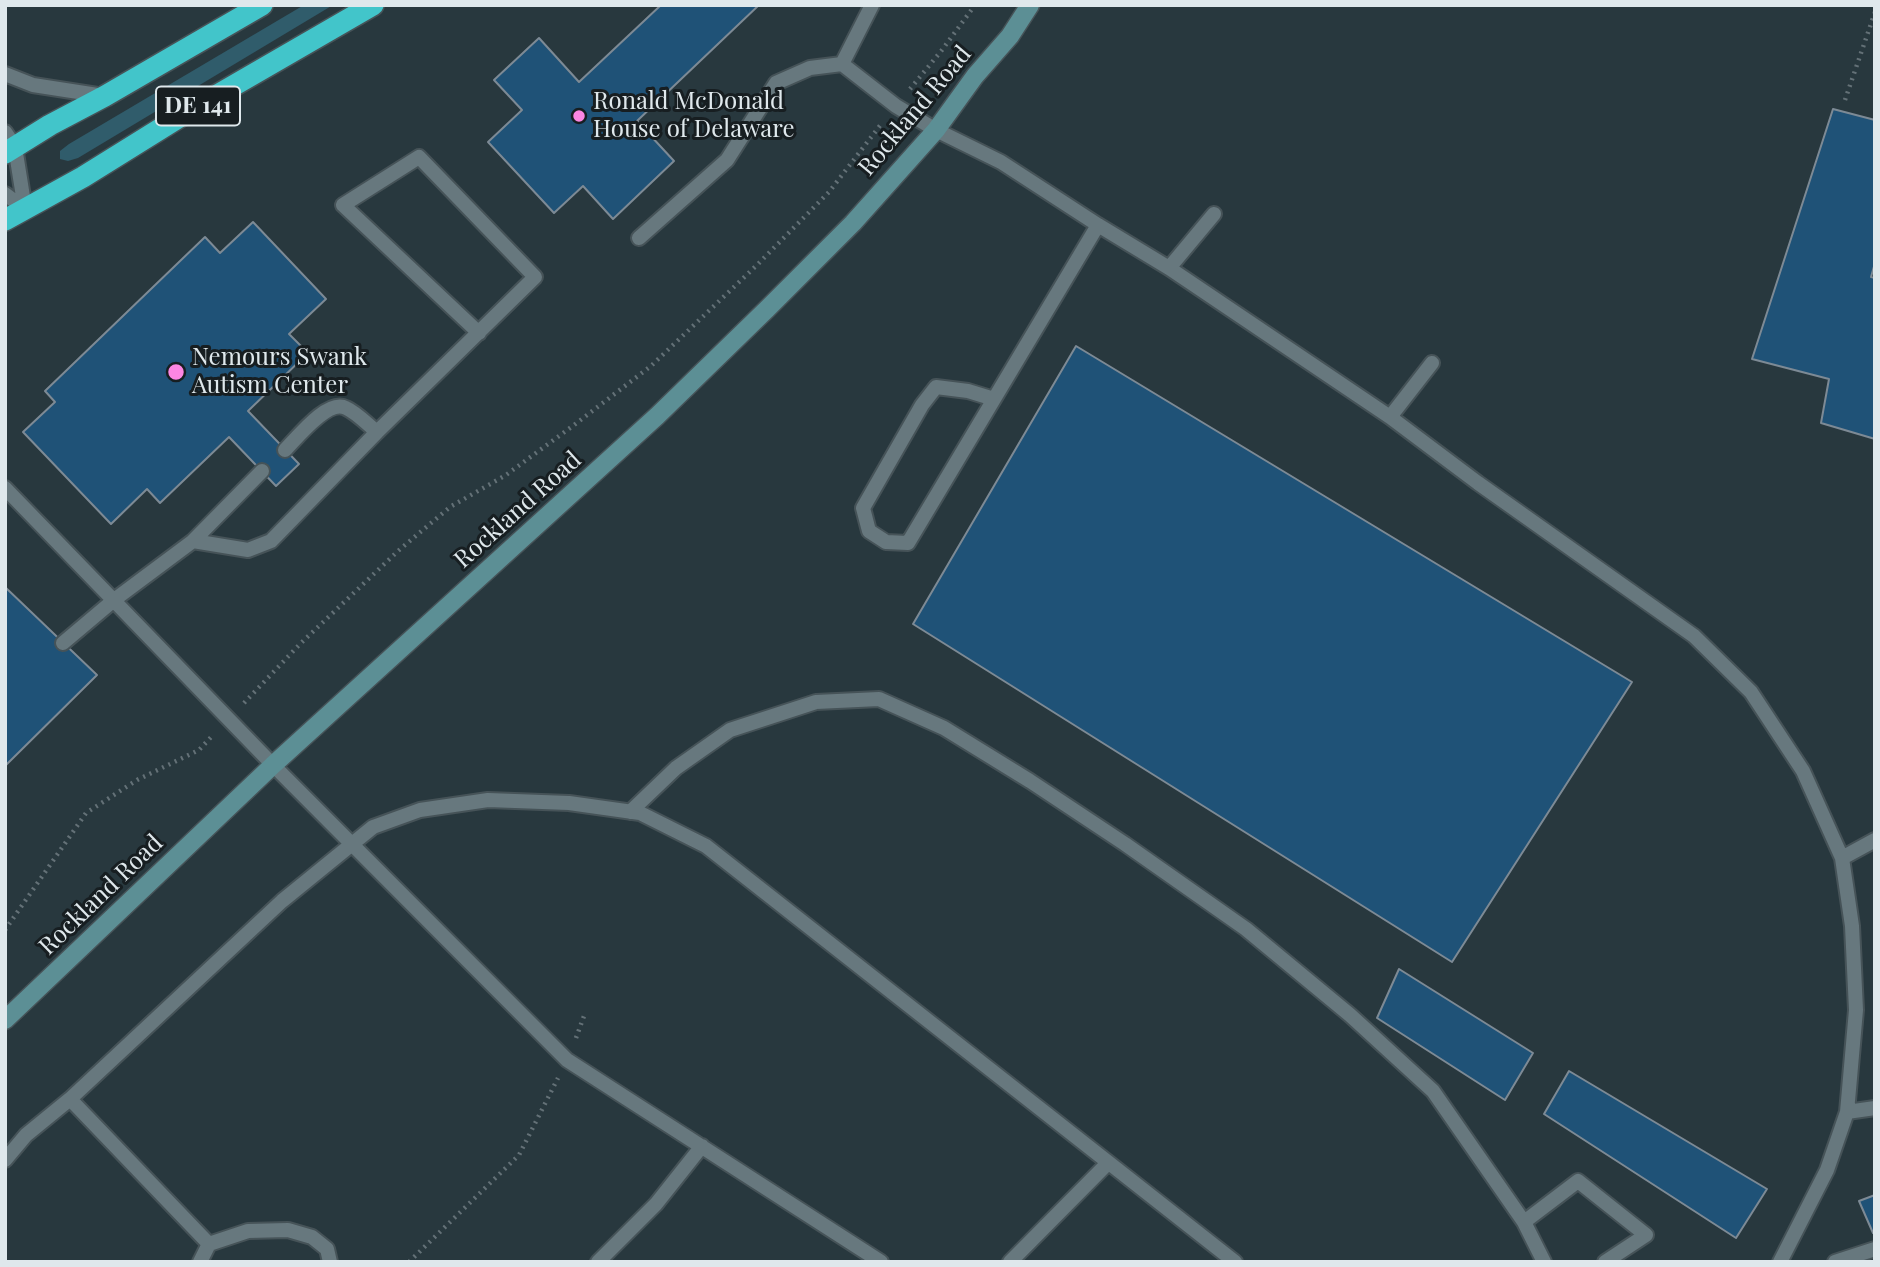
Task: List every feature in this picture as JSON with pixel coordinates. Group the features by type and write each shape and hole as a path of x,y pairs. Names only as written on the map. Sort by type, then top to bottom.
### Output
{"highway":[{"name":"DE 141","path":"8,144 105,96 262,5"},
{"name":"DE 141","path":"5,220 83,177 181,116 373,5"}],"street":[{"name":"Rockland Road","path":"5,1020 272,765 657,416 853,223 936,131 975,76 1010,36 1030,5"}],"lane":[{"path":"842,64 873,5"},
{"path":"639,238 727,160 776,83 810,68 842,64 896,106 936,131 1001,162 1169,268 1390,417 1478,483 1694,636 1751,692 1802,771 1842,858 1852,926 1856,1010 1847,1112 1827,1170 1780,1262"},
{"path":"5,74 33,85 105,96"},
{"path":"8,144 25,209"},
{"path":"193,541 248,550 271,541 377,432 479,333 535,277 419,157 343,205 479,333"},
{"path":"5,194 25,209"},
{"path":"1169,268 1214,215"},
{"path":"994,399 968,391 936,387 922,405 863,508 869,531 886,542 908,543 1098,225"},
{"path":"1390,417 1432,363"},
{"path":"285,450 323,412 336,405 345,407 377,432"},
{"path":"63,643 114,600 193,541 262,471"},
{"path":"5,488 272,765 567,1060 881,1262"},
{"path":"630,812 676,768 730,730 816,702 879,699 933,723 1030,781 1158,867 1246,929 1350,1015 1433,1091 1524,1222 1545,1262"},
{"path":"5,1160 26,1135 70,1099 282,901 373,827 420,810 488,800 569,803 640,813 706,846 1235,1262"},
{"path":"1842,858 1875,840"},
{"path":"70,1099 209,1244"},
{"path":"1847,1112 1875,1108"},
{"path":"598,1262 656,1204 702,1146"},
{"path":"1010,1262 1108,1163"},
{"path":"1524,1222 1578,1181 1646,1235 1605,1262"},
{"path":"200,1262 209,1244 248,1231 288,1230 312,1237 327,1249 330,1262"},
{"path":"1835,1262 1875,1249"}],"path":[{"path":"5,930 86,813 137,780 200,750 300,644 429,524 450,507 506,475 650,366 757,265 829,192 975,5"},
{"path":"1844,100 1875,12"},
{"path":"409,1262 519,1155 567,1060 584,1016"}],"shaded area":[{"path":"304,5 333,5 78,158 68,161 60,159 60,151 69,144"}],"building":[{"name":"Ronald McDonald House of Delaware","path":"661,5 759,5 637,121 674,161 613,219 583,186 554,213 488,142 522,110 494,80 539,38 579,82"},
{"path":"1833,109 1875,120 1875,263 1871,277 1875,278 1875,439 1821,423 1829,379 1752,359"},
{"name":"Nemours Swank Autism Center","path":"253,222 326,299 289,334 308,353 248,411 299,464 276,486 229,437 160,503 147,489 111,524 23,432 55,402 45,391 205,237 220,253"},
{"path":"1076,346 1632,682 1452,962 913,624"},
{"path":"5,587 97,675 5,766"},
{"path":"1399,969 1533,1053 1505,1100 1377,1018"},
{"path":"1569,1071 1767,1189 1736,1238 1544,1114"},
{"path":"1875,1195 1875,1232 1873,1233 1859,1201"}],"place":[{"name":"Ronald McDonald House of Delaware","path":"579,116"},
{"name":"Nemours Swank Autism Center","path":"176,372"}]}
